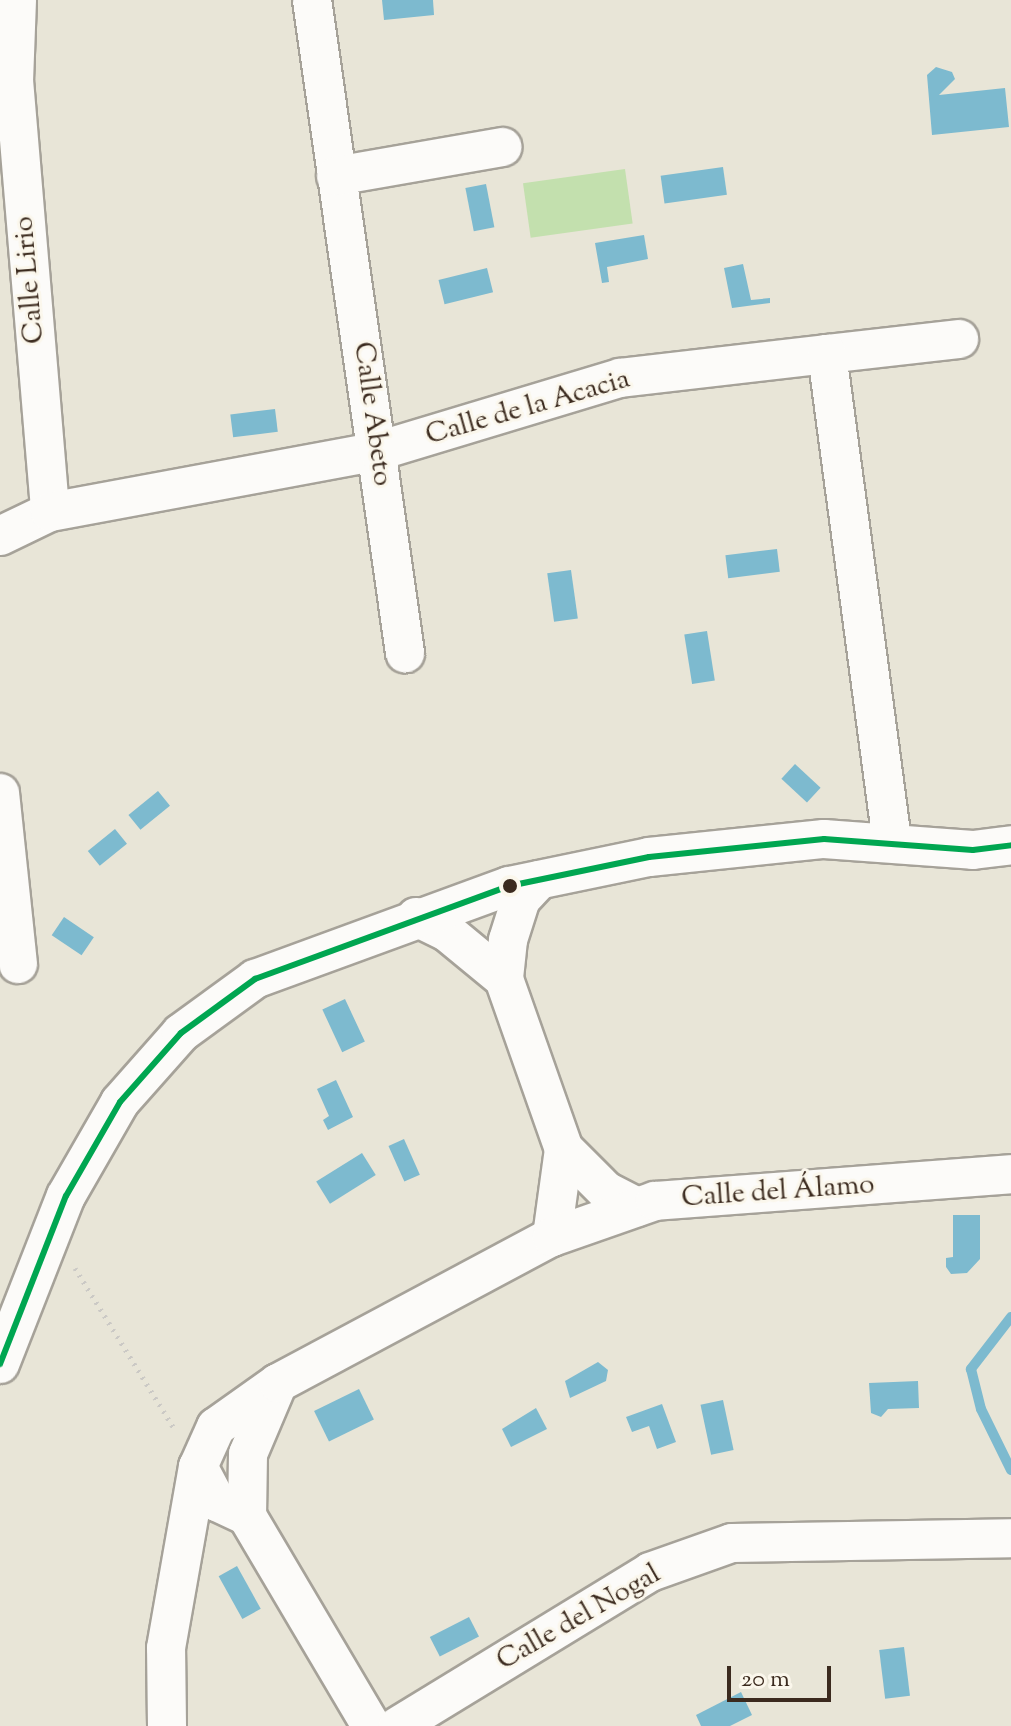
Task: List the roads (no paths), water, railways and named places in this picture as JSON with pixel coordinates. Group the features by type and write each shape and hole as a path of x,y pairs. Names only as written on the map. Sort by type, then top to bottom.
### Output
{"street":[{"name":"Calle Lirio","path":"17,0 14,80 50,512"},
{"name":"Calle Abeto","path":"312,0 405,653"},
{"path":"336,176 502,147"},
{"name":"Calle de la Acacia","path":"0,536 50,512 378,451 620,378 959,339"},
{"path":"827,354 892,842"},
{"path":"0,793 18,964"},
{"path":"0,1364 52,1232 120,1102 181,1033 255,979 416,917 539,880 649,857 824,839 973,850 1011,845"},
{"path":"539,880 521,899 508,940 504,979 564,1149 606,1191 637,1207"},
{"path":"416,917 447,932 504,979"},
{"path":"552,1237 564,1149"},
{"name":"Calle del Álamo","path":"200,1461 216,1427 278,1383 552,1237 655,1201 1011,1174"},
{"path":"278,1383 248,1454 247,1516 371,1726"},
{"path":"200,1461 217,1502 247,1516"},
{"path":"167,1726 166,1648 200,1461"},
{"name":"Calle del Nogal","path":"398,1726 650,1572 732,1543 1011,1538"}],"water":[{"path":"382,0 433,0 434,15 384,20"},
{"path":"936,67 952,72 955,79 939,95 1005,88 1009,127 932,135 927,75"},
{"path":"723,167 727,195 665,203 661,176"},
{"path":"486,184 494,227 474,231 465,188"},
{"path":"644,235 648,259 607,267 609,282 602,283 595,243"},
{"path":"743,264 751,300 770,298 770,303 732,308 724,268"},
{"path":"487,268 493,292 445,304 438,280"},
{"path":"275,409 278,432 233,437 230,414"},
{"path":"777,549 780,572 728,578 725,555"},
{"path":"571,570 578,619 554,622 547,573"},
{"path":"707,631 715,680 692,684 684,635"},
{"path":"795,764 821,788 807,802 781,779"},
{"path":"158,791 170,806 140,830 128,815"},
{"path":"115,829 127,844 100,866 88,851"},
{"path":"64,917 94,937 82,955 52,935"},
{"path":"345,999 365,1042 342,1052 322,1010"},
{"path":"336,1080 353,1117 328,1130 323,1120 329,1116 317,1089"},
{"path":"404,1139 420,1175 404,1182 388,1146"},
{"path":"362,1153 376,1175 330,1204 316,1182"},
{"path":"953,1215 980,1215 980,1259 967,1273 951,1274 946,1267 946,1258 953,1257"},
{"path":"598,1362 608,1370 606,1381 570,1398 565,1381"},
{"path":"918,1381 919,1408 888,1409 881,1417 871,1413 869,1383"},
{"path":"359,1389 374,1420 329,1441 314,1411"},
{"path":"723,1400 734,1450 711,1455 701,1405"},
{"path":"662,1404 676,1442 657,1449 649,1426 632,1432 626,1417"},
{"path":"536,1408 547,1429 511,1447 502,1429"},
{"path":"237,1566 261,1609 242,1619 219,1576"},
{"path":"469,1617 479,1637 440,1657 430,1637"},
{"path":"904,1647 910,1696 885,1699 879,1650"},
{"path":"741,1692 752,1715 730,1726 701,1726 696,1715"}],"waterway":[{"path":"1011,1317 971,1369 981,1409 1011,1470"}]}
